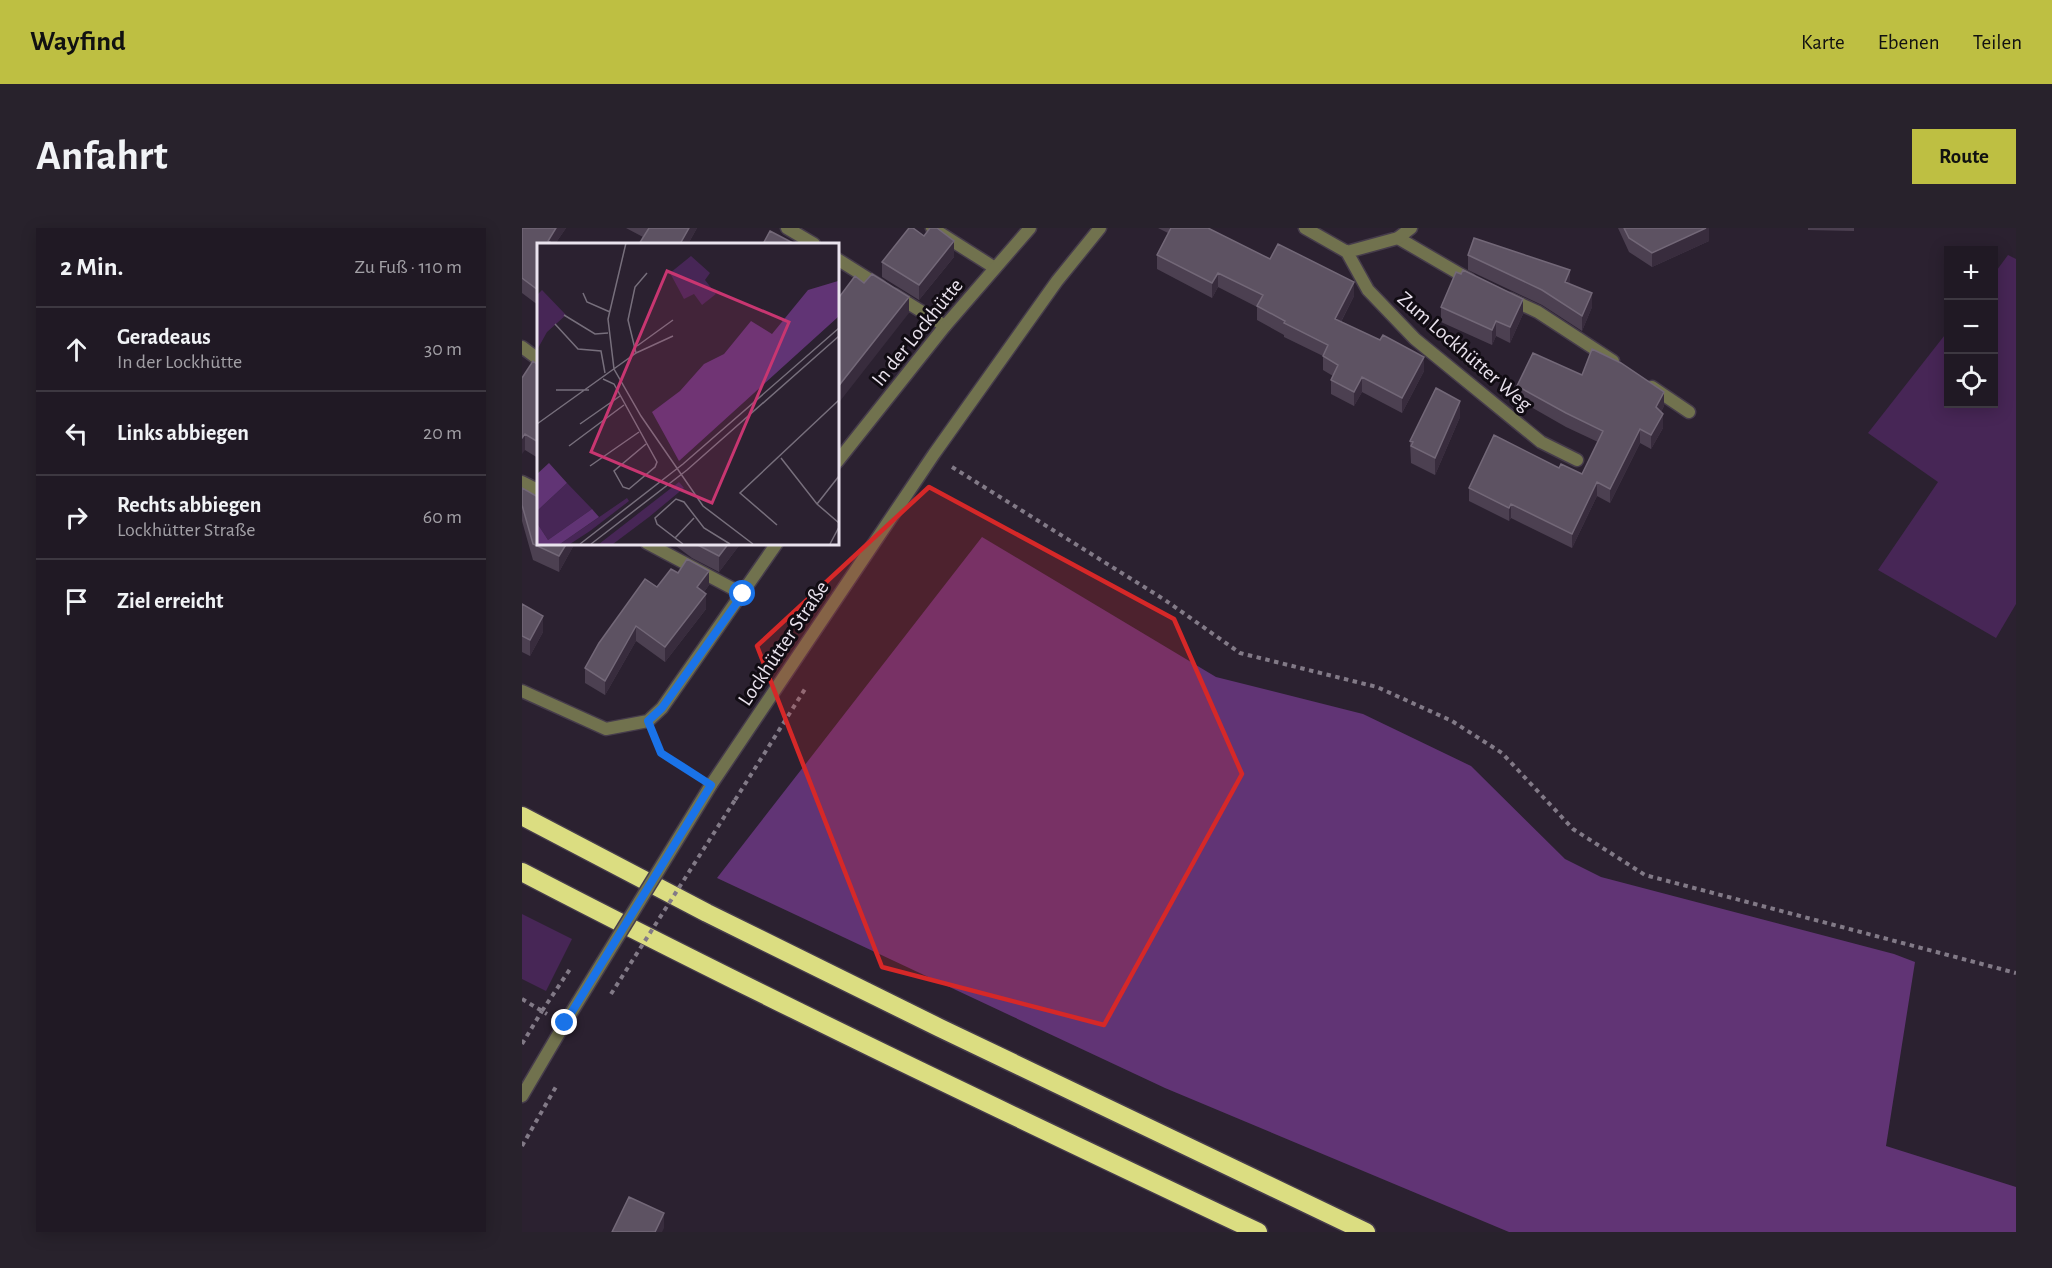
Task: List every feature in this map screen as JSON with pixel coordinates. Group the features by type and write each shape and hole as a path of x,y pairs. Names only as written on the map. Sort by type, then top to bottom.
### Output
{"highway":[{"path":"522,816 707,913 866,992 1366,1232"},
{"path":"522,872 682,955 925,1075 1258,1232"}],"street":[{"path":"787,228 812,243"},
{"path":"932,228 995,268"},
{"name":"In der Lockhütte","path":"838,461 945,326 1030,228"},
{"name":"Lockhütter Straße","path":"522,1096 711,785 925,467 1057,281 1100,228"},
{"path":"1305,228 1347,252 1398,238 1411,228"},
{"path":"1398,238 1490,290 1538,312 1620,366"},
{"name":"Zum Lockhütter Weg","path":"1347,252 1368,290 1415,339 1541,442 1577,460"},
{"path":"838,260 945,326"},
{"path":"522,347 537,358"},
{"path":"1640,379 1689,411"},
{"path":"522,482 537,490"},
{"path":"649,544 743,594"},
{"path":"522,691 606,729 648,721 662,708 776,544"}],"path":[{"path":"948,465 1165,600 1240,653 1377,687 1452,721 1502,753 1573,829 1645,875 2016,973"},
{"path":"648,721 661,753 711,785"},
{"path":"610,996 735,800"},
{"path":"522,999 542,1011 522,1044"},
{"path":"522,1146 562,1076"}],"highlighted area":[{"path":"929,487 1174,619 1242,774 1104,1025 882,967 757,646"}],"shaded area":[{"path":"2008,255 2016,259 2016,604 1996,638 1878,570 1938,482 1868,433 1944,336 1944,408 1998,408 1998,269"},
{"path":"982,537 1216,677 1363,714 1471,766 1565,859 1601,877 1894,954 1915,962 1886,1146 2016,1187 2016,1232 1509,1232 1165,1088 717,878"},
{"path":"522,914 572,939 546,991 522,979"}],"building":[{"path":"522,228 556,228 548,241 551,243 537,243 537,289 522,278"},
{"path":"649,228 689,228 681,243 640,243"},
{"path":"909,228 913,228 924,236 930,228 937,228 954,241 919,285 882,262"},
{"path":"1171,228 1208,228 1270,259 1278,244 1354,282 1335,319 1380,340 1383,335 1424,357 1402,398 1362,377 1354,392 1331,380 1338,365 1323,356 1328,345 1284,323 1285,321 1257,306 1263,295 1218,273 1212,283 1157,255"},
{"path":"1624,228 1706,228 1652,253 1629,238"},
{"path":"770,231 793,243 764,243"},
{"path":"1474,238 1570,270 1565,282 1592,293 1582,316 1542,290 1468,255"},
{"path":"1463,270 1523,299 1510,327 1496,321 1492,330 1441,307 1456,272 1461,274"},
{"path":"872,274 909,297 838,387 838,299 855,276 864,283"},
{"path":"1592,349 1621,363 1664,392 1656,407 1663,414 1651,435 1640,429 1610,489 1597,482 1572,534 1511,504 1509,508 1469,488 1494,435 1559,468 1561,464 1582,474 1603,431 1517,386 1533,353 1582,375"},
{"path":"533,361 537,364 537,441 525,434 522,438 522,378"},
{"path":"1436,388 1460,401 1435,458 1411,446 1413,442 1410,441"},
{"path":"522,488 537,496 537,544 566,544 559,556 533,544 522,505"},
{"path":"696,544 728,544 719,556"},
{"path":"687,559 709,571 697,587 706,594 665,647 636,626 605,681 585,668 599,643 645,579 657,587 671,569 678,573"},
{"path":"522,604 543,616 530,640 522,636"},
{"path":"629,1197 664,1213 655,1232 612,1232"}],"route":[{"path":"565,1023 711,785 661,753 648,721 662,708 743,594"}]}
